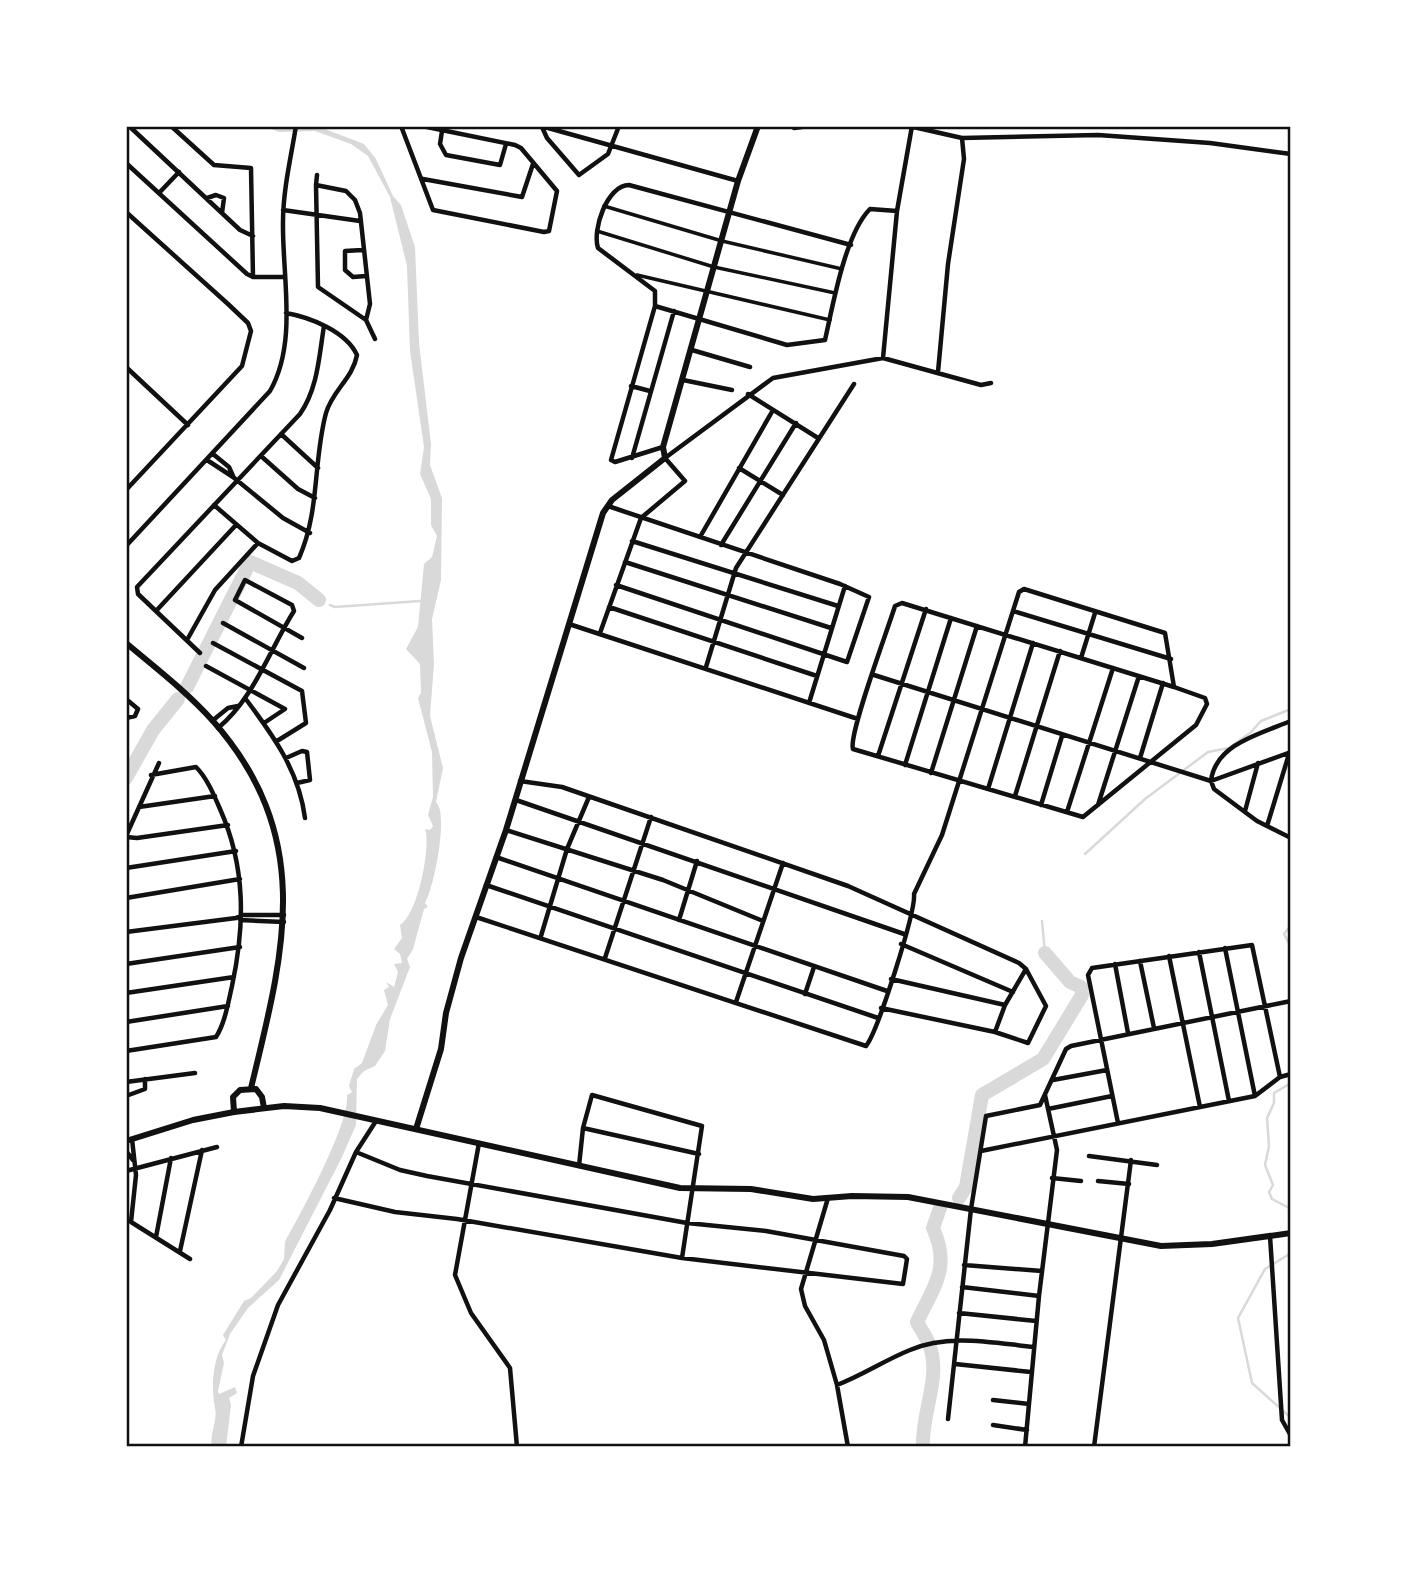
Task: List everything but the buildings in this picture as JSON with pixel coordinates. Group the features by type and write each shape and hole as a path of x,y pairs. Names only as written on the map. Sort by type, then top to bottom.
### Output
{"main road":[{"path":"416,1129 441,1049 456,976 506,830 607,506 665,458 663,447 738,181 758,126"},
{"path":"126,643 218,728 244,764 268,815 280,855 284,918 279,965 251,1088"},
{"path":"234,1112 232,1102 236,1093 251,1088 260,1092 264,1108"},
{"path":"129,1140 234,1112 296,1105 330,1110 692,1189 739,1188 813,1199 908,1198 1123,1239 1175,1246 1291,1233"}],"street":[{"path":"129,126 240,230 253,236"},
{"path":"171,126 214,165 251,168 253,277"},
{"path":"126,546 270,391 277,379 282,364 286,313 283,210 296,126"},
{"path":"401,126 423,179 430,207 437,212 544,232 551,226 557,191 521,148 422,126"},
{"path":"542,126 547,138 578,175 603,159 613,146 619,126"},
{"path":"542,126 738,181"},
{"path":"794,128 809,126"},
{"path":"883,358 897,211 910,126 962,138 1095,135 1210,143 1290,154"},
{"path":"442,131 440,144 446,155 500,165 506,144"},
{"path":"938,372 948,264 964,159 962,138"},
{"path":"126,163 253,277 285,277"},
{"path":"423,179 522,197 533,163"},
{"path":"159,193 179,172"},
{"path":"317,175 318,287 366,320 375,339"},
{"path":"316,185 337,188 351,195 359,207 370,304 366,320"},
{"path":"663,447 615,462 611,455 655,306 653,288 603,253 596,242 604,206 625,185 851,245"},
{"path":"207,198 216,195 224,198 222,213"},
{"path":"604,206 722,241 844,270"},
{"path":"655,306 792,345 825,340 851,245 870,209 897,211"},
{"path":"283,210 360,221"},
{"path":"126,212 251,327 242,366 126,490"},
{"path":"597,232 714,267 837,294"},
{"path":"362,250 345,251 345,270 353,277 366,276"},
{"path":"635,275 830,320"},
{"path":"631,459 674,311"},
{"path":"214,505 258,543 296,561 310,533 326,414 352,371 357,355 353,348 324,326 303,316 286,313"},
{"path":"200,653 138,594 137,587 235,479 261,456 307,403 315,379 324,326"},
{"path":"692,350 750,367"},
{"path":"600,633 641,518 685,481 665,458 773,378 883,358 981,385 991,383"},
{"path":"126,367 188,425"},
{"path":"683,380 732,390"},
{"path":"706,667 734,573 854,384"},
{"path":"631,386 650,391"},
{"path":"748,394 818,438"},
{"path":"700,537 774,410"},
{"path":"721,545 796,422"},
{"path":"280,434 319,468"},
{"path":"213,454 229,467 235,479"},
{"path":"261,456 298,489 315,498"},
{"path":"207,460 235,479 283,519 310,533"},
{"path":"738,468 783,495"},
{"path":"607,506 868,594 868,601 847,662 616,585"},
{"path":"156,611 236,525"},
{"path":"632,541 838,606"},
{"path":"187,640 215,590 258,543"},
{"path":"625,562 831,628"},
{"path":"218,728 235,715 238,706 250,690 284,628 295,607 245,580 235,600 284,628 302,638"},
{"path":"809,703 845,586"},
{"path":"476,917 541,936 863,1046 868,1045 912,914 914,894 924,868 939,844 1019,592 1024,589 1165,633 1174,687"},
{"path":"902,603 926,609 1163,683 1205,698 1207,704 1196,725 1083,817 851,747 895,606 902,603"},
{"path":"609,607 817,676"},
{"path":"878,756 926,609"},
{"path":"1013,611 1171,659"},
{"path":"1081,658 1095,613"},
{"path":"905,765 951,618"},
{"path":"223,623 304,668"},
{"path":"569,624 858,719"},
{"path":"931,773 977,625"},
{"path":"213,643 298,688 303,695 306,723 276,741"},
{"path":"988,789 1033,643"},
{"path":"1015,796 1059,652"},
{"path":"206,666 285,709 264,723"},
{"path":"1067,812 1113,668"},
{"path":"874,675 903,682 1088,745 1140,758 1211,781 1290,752"},
{"path":"1098,806 1139,676"},
{"path":"1140,758 1163,683"},
{"path":"245,698 286,758 297,783 305,818"},
{"path":"126,699 138,709 135,716 126,718"},
{"path":"212,720 229,708 238,706"},
{"path":"1291,720 1243,741 1224,754 1211,781 1214,789 1267,826 1291,838"},
{"path":"1041,804 1062,736"},
{"path":"286,758 302,751 307,752 310,780 297,783"},
{"path":"1267,826 1290,752"},
{"path":"159,763 151,775 126,836 137,838 228,825"},
{"path":"1245,811 1258,763"},
{"path":"126,1051 216,1037 228,1006 240,947 242,918 236,851 215,796 196,767 151,775"},
{"path":"520,781 562,787 652,817 783,863 912,914 1026,969 1046,1001 1028,1043 995,1032 881,1008"},
{"path":"139,807 215,796"},
{"path":"541,936 567,849 589,797"},
{"path":"515,800 904,934"},
{"path":"605,958 652,817"},
{"path":"506,830 634,870 763,921"},
{"path":"126,868 236,851"},
{"path":"496,857 887,991"},
{"path":"679,919 697,861"},
{"path":"736,1002 783,863"},
{"path":"126,898 240,878"},
{"path":"486,885 878,1017"},
{"path":"126,932 236,918 284,918"},
{"path":"901,944 1013,992"},
{"path":"1118,1123 1088,969 1252,944 1280,1077"},
{"path":"126,964 240,947"},
{"path":"1225,948 1255,1096"},
{"path":"1199,952 1229,1101"},
{"path":"1169,956 1200,1107"},
{"path":"1140,960 1154,1028"},
{"path":"1115,964 1128,1034"},
{"path":"805,994 814,967"},
{"path":"995,1032 1005,1005 1026,969"},
{"path":"126,993 234,977"},
{"path":"891,979 1005,1005"},
{"path":"948,1419 971,1209 986,1116 1036,1107 1045,1095 1066,1049 1101,1039 1291,1001"},
{"path":"126,1022 228,1006"},
{"path":"1052,1080 1107,1070"},
{"path":"126,1082 195,1073"},
{"path":"980,1151 1255,1096 1280,1077 1291,1074"},
{"path":"126,1096 145,1089 145,1079"},
{"path":"579,1166 583,1128 590,1098 595,1095 700,1124 703,1130 682,1258"},
{"path":"1025,1447 1036,1321 1052,1178 1058,1150 1045,1095"},
{"path":"1048,1109 1112,1096"},
{"path":"241,1447 253,1376 272,1317 356,1152 376,1121"},
{"path":"583,1128 699,1154"},
{"path":"129,1140 136,1152 131,1222 190,1259"},
{"path":"479,1143 455,1275 471,1313 510,1368 517,1447"},
{"path":"126,1171 217,1147"},
{"path":"180,1251 202,1150"},
{"path":"126,1151 134,1160"},
{"path":"334,1198 395,1212 682,1258 897,1286 903,1284 906,1257 814,1238 687,1223 471,1184 400,1170 356,1152"},
{"path":"1089,1156 1157,1165"},
{"path":"156,1237 171,1158"},
{"path":"1094,1447 1123,1239 1131,1160"},
{"path":"1052,1178 1081,1181"},
{"path":"1098,1181 1129,1184"},
{"path":"828,1198 801,1289 805,1306 824,1340 837,1385 848,1447"},
{"path":"126,1201 134,1199"},
{"path":"1269,1236 1282,1420 1291,1436"},
{"path":"964,1265 1042,1271"},
{"path":"962,1287 1039,1296"},
{"path":"959,1313 1036,1321"},
{"path":"837,1385 933,1343 957,1340 1034,1347"},
{"path":"955,1364 1031,1372"},
{"path":"993,1400 1029,1404"},
{"path":"993,1425 1027,1430"}],"shaded area":[{"path":"264,126 317,126 364,144 376,159 393,196 401,205 415,247 419,343 431,444 430,465 442,498 441,580 432,619 434,664 430,716 443,768 436,802 440,809 441,835 436,867 425,903 428,907 424,909 413,949 407,959 410,967 390,1019 385,1051 375,1066 364,1071 357,1079 356,1125 279,1280 248,1308 230,1334 222,1355 224,1363 218,1391 219,1394 235,1387 237,1393 229,1398 231,1405 226,1447 212,1447 216,1413 214,1373 218,1355 226,1340 223,1335 244,1301 251,1298 277,1271 284,1259 285,1242 333,1145 346,1108 347,1095 352,1092 349,1086 354,1069 362,1063 376,1025 388,1005 384,990 389,987 386,982 394,987 398,972 394,964 402,963 400,954 394,949 402,938 400,925 413,907 422,878 426,848 425,829 430,830 433,826 428,815 433,797 432,752 418,698 421,693 420,664 406,649 418,627 424,564 432,557 437,536 431,525 431,499 420,474 424,447 410,351 407,266 390,197 368,156 351,144 315,131 279,132"}],"waterway":[{"path":"187,687 250,562 298,583 319,600"},
{"path":"330,605 335,607 420,601"},
{"path":"126,778 153,730 178,699"},
{"path":"1085,854 1145,799 1208,752 1229,748 1261,721 1291,709"},
{"path":"1042,921 1045,953"},
{"path":"1291,925 1284,934 1291,947"},
{"path":"959,1198 966,1187 982,1095 1043,1059 1082,995 1081,987 1070,982 1045,953"},
{"path":"1291,1083 1274,1093 1274,1103 1267,1118 1269,1146 1265,1165 1273,1185 1269,1192 1272,1199 1291,1209"},
{"path":"923,1447 933,1359 929,1344 917,1322 938,1276 940,1254 933,1228 940,1208"},
{"path":"1291,1253 1265,1269 1238,1318 1252,1383 1291,1418"}]}
